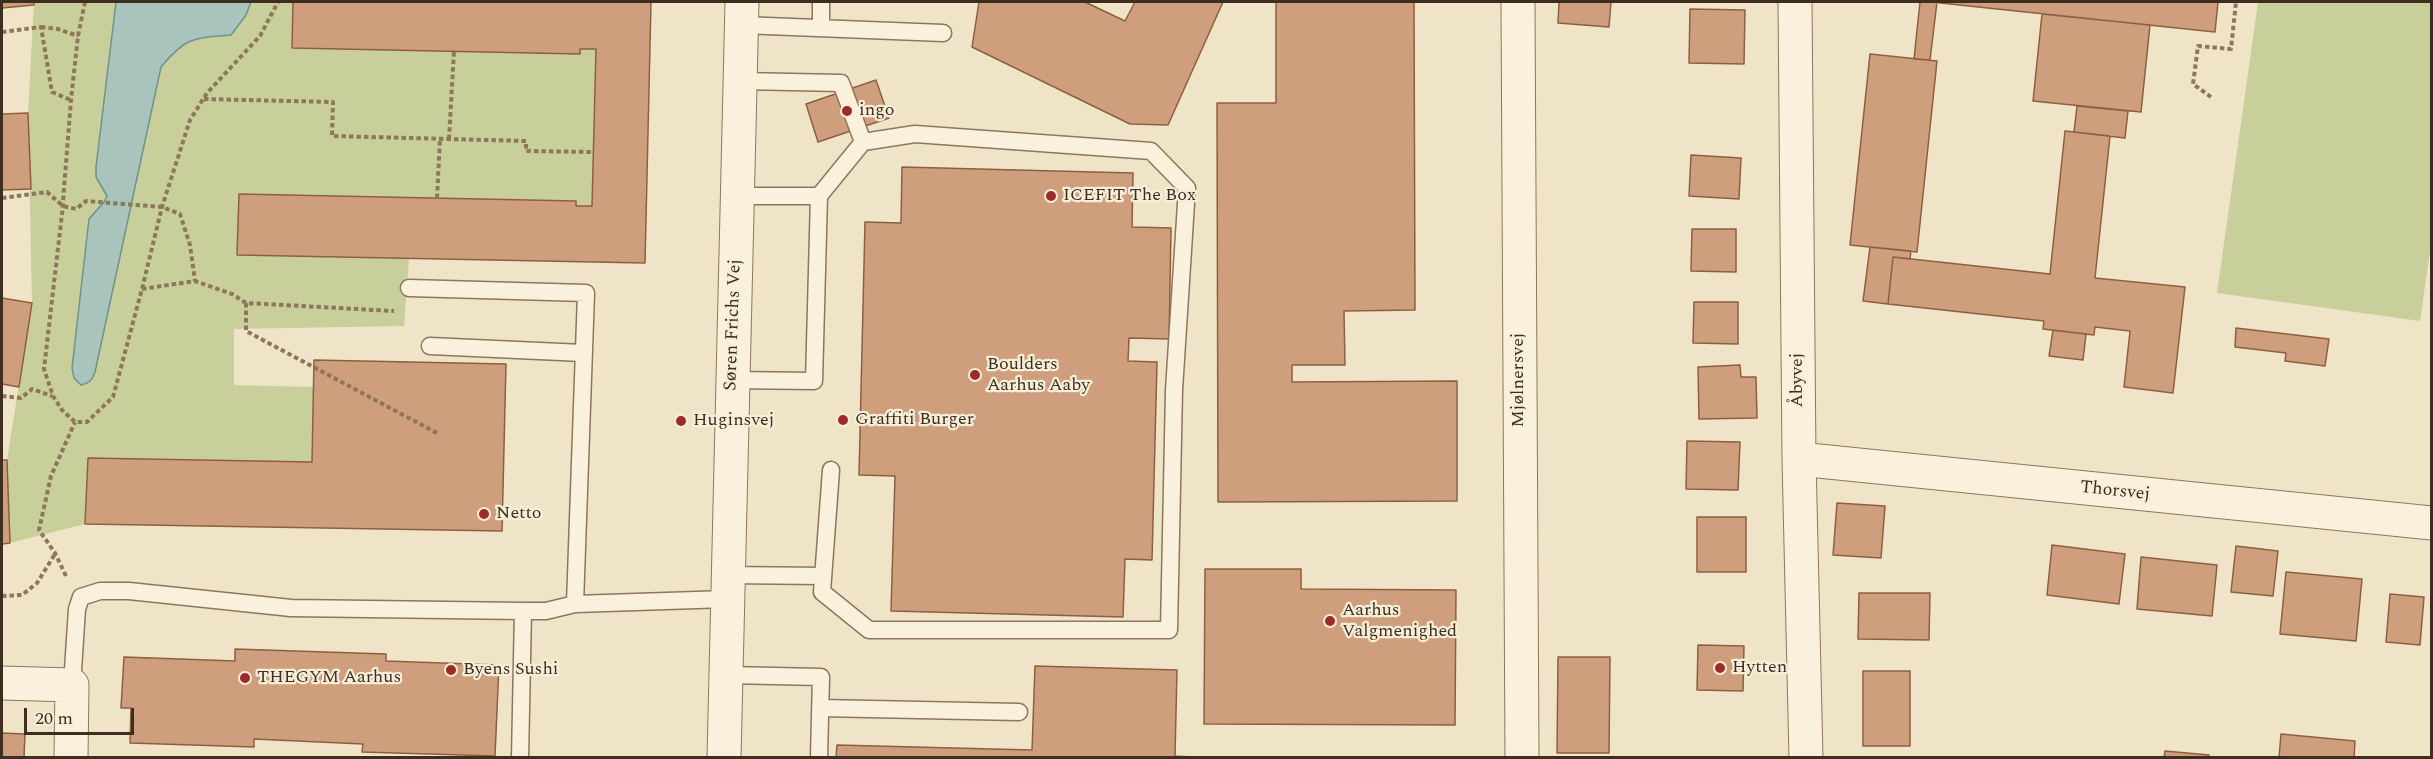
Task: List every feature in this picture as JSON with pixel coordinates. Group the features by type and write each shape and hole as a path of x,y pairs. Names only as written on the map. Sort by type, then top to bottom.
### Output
{"street":[{"name":"Mjølnersvej","path":"1518,2 1522,758"},
{"name":"Åbyvej","path":"1795,2 1799,459 1806,758"},
{"name":"Søren Frichs Vej","path":"724,758 742,14"},
{"name":"Thorsvej","path":"1799,459 2432,523"},
{"path":"2,683 72,685 71,758"}],"lane":[{"path":"821,2 821,27"},
{"path":"742,14 821,27 943,33"},
{"path":"741,81 841,83 862,141"},
{"path":"732,380 814,381 819,196 862,141 915,134 1151,151 1187,188 1174,390 1169,630 869,630 822,592 831,470"},
{"path":"738,196 819,196"},
{"path":"409,288 586,293 575,604"},
{"path":"430,346 584,353"},
{"path":"72,685 77,609 81,597 100,591 129,591 291,608 546,611 575,604 823,576"},
{"path":"520,758 523,611"},
{"path":"726,675 821,677 819,758"},
{"path":"820,708 1019,712"}],"path":[{"path":"86,2 78,36 63,206 44,369 53,396 62,410 75,422 87,422 113,397 162,207 190,120 203,99 260,36 278,2"},
{"path":"2211,97 2193,84 2198,46 2231,49 2236,2"},
{"path":"2,32 41,27 58,29 78,36"},
{"path":"41,27 52,92 71,100"},
{"path":"449,139 454,51"},
{"path":"203,99 333,102 332,136 526,141 526,152 594,152"},
{"path":"437,198 440,139"},
{"path":"2,198 47,192 63,206 76,208 86,201 162,207 180,214 190,245 195,282"},
{"path":"142,289 195,282 232,294 246,303 395,311"},
{"path":"246,303 246,331 437,433"},
{"path":"2,396 21,398 32,389 53,396"},
{"path":"75,422 51,476 39,530 56,553 70,586 81,597"},
{"path":"2,596 22,595 37,583 56,553"}],"green space":[{"path":"34,2 293,2 293,48 579,54 580,49 596,49 592,206 576,206 575,201 239,194 237,255 409,259 404,326 234,329 234,385 314,387 312,462 88,459 85,524 10,543 7,460 32,303 28,113"},
{"path":"2258,2 2431,2 2432,237 2420,321 2217,293"}],"water":[{"path":"116,2 251,2 246,15 231,35 208,37 184,44 161,67 95,372 90,381 81,385 74,378 72,368 89,219 107,196 96,177 96,167"}],"building":[{"path":"2,2 34,2 34,5 2,8"},
{"path":"293,2 651,2 645,263 237,255 239,194 576,201 576,206 592,206 596,49 580,49 580,54 292,48"},
{"path":"979,2 1085,2 1125,21 1135,2 1223,2 1168,125 1130,124 972,47"},
{"path":"1276,2 1414,2 1415,310 1344,311 1345,365 1292,365 1292,382 1457,381 1457,501 1218,502 1217,103 1276,103"},
{"path":"1559,2 1611,2 1609,27 1558,23"},
{"path":"1920,2 1937,2 1930,60 1914,59"},
{"path":"1931,2 2218,2 2215,32"},
{"path":"1690,9 1745,10 1744,64 1689,63"},
{"path":"2042,14 2150,25 2141,112 2033,101"},
{"path":"1870,54 1937,61 1917,252 1850,245"},
{"name":"ingo","path":"876,80 889,118 818,142 806,104"},
{"path":"2077,106 2128,111 2125,138 2074,132"},
{"path":"28,113 31,189 2,190 2,114"},
{"path":"2065,131 2110,136 2095,278 2185,287 2173,393 2124,387 2130,331 2095,327 2094,335 2043,329 2044,321 1888,304 1893,257 2050,274"},
{"path":"1691,155 1741,158 1739,199 1689,196"},
{"path":"902,167 1133,173 1132,227 1171,228 1169,339 1129,338 1128,361 1157,362 1152,560 1125,559 1123,617 891,611 895,476 859,475 865,222 901,223"},
{"path":"1692,229 1736,229 1736,272 1691,271"},
{"path":"1870,247 1911,251 1910,259 1893,257 1888,304 1863,301"},
{"path":"2,298 32,303 19,387 2,384"},
{"path":"1694,302 1738,302 1738,344 1693,343"},
{"path":"2236,328 2329,339 2325,366 2285,361 2286,353 2235,347"},
{"path":"2053,330 2086,334 2083,360 2049,356"},
{"path":"314,360 506,364 502,531 85,524 88,458 312,462"},
{"path":"1740,365 1741,377 1756,377 1757,418 1699,419 1698,367"},
{"path":"1687,441 1740,442 1738,490 1686,489"},
{"path":"2,460 7,460 10,543 2,544"},
{"path":"1837,503 1885,506 1881,558 1833,555"},
{"path":"1697,517 1746,517 1746,572 1697,572"},
{"path":"2052,545 2125,554 2119,604 2047,595"},
{"path":"2236,546 2278,551 2273,596 2231,592"},
{"path":"2141,557 2217,565 2212,616 2137,609"},
{"name":"Aarhus Valgmenighed","path":"1205,569 1301,569 1301,589 1456,590 1455,725 1204,724"},
{"path":"2286,572 2362,579 2356,641 2280,634"},
{"path":"1859,593 1930,593 1929,640 1858,639"},
{"path":"2390,594 2424,597 2420,645 2386,642"},
{"name":"Hytten","path":"1698,645 1744,646 1743,691 1697,690"},
{"path":"235,649 386,654 386,661 499,665 495,756 362,752 363,744 254,739 254,747 130,743 131,708 121,708 124,657 235,661"},
{"path":"1558,657 1610,657 1609,753 1557,753"},
{"path":"1035,666 1177,670 1175,756 1207,758 836,758 837,745 1032,750"},
{"path":"1863,671 1910,671 1910,746 1863,746"},
{"path":"2,733 25,734 24,758 2,758"},
{"path":"2281,734 2355,741 2354,758 2279,758"},
{"path":"2165,751 2209,755 2208,758 2164,758"}],"place":[{"name":"ingo","path":"847,111"},
{"name":"ICEFIT The Box","path":"1051,196"},
{"name":"Boulders Aarhus Aaby","path":"975,375"},
{"name":"Graffiti Burger","path":"843,420"},
{"name":"Huginsvej","path":"681,421"},
{"name":"Netto","path":"484,514"},
{"name":"Aarhus Valgmenighed","path":"1330,621"},
{"name":"Hytten","path":"1720,668"},
{"name":"Byens Sushi","path":"451,670"},
{"name":"THEGYM Aarhus","path":"245,678"}]}
